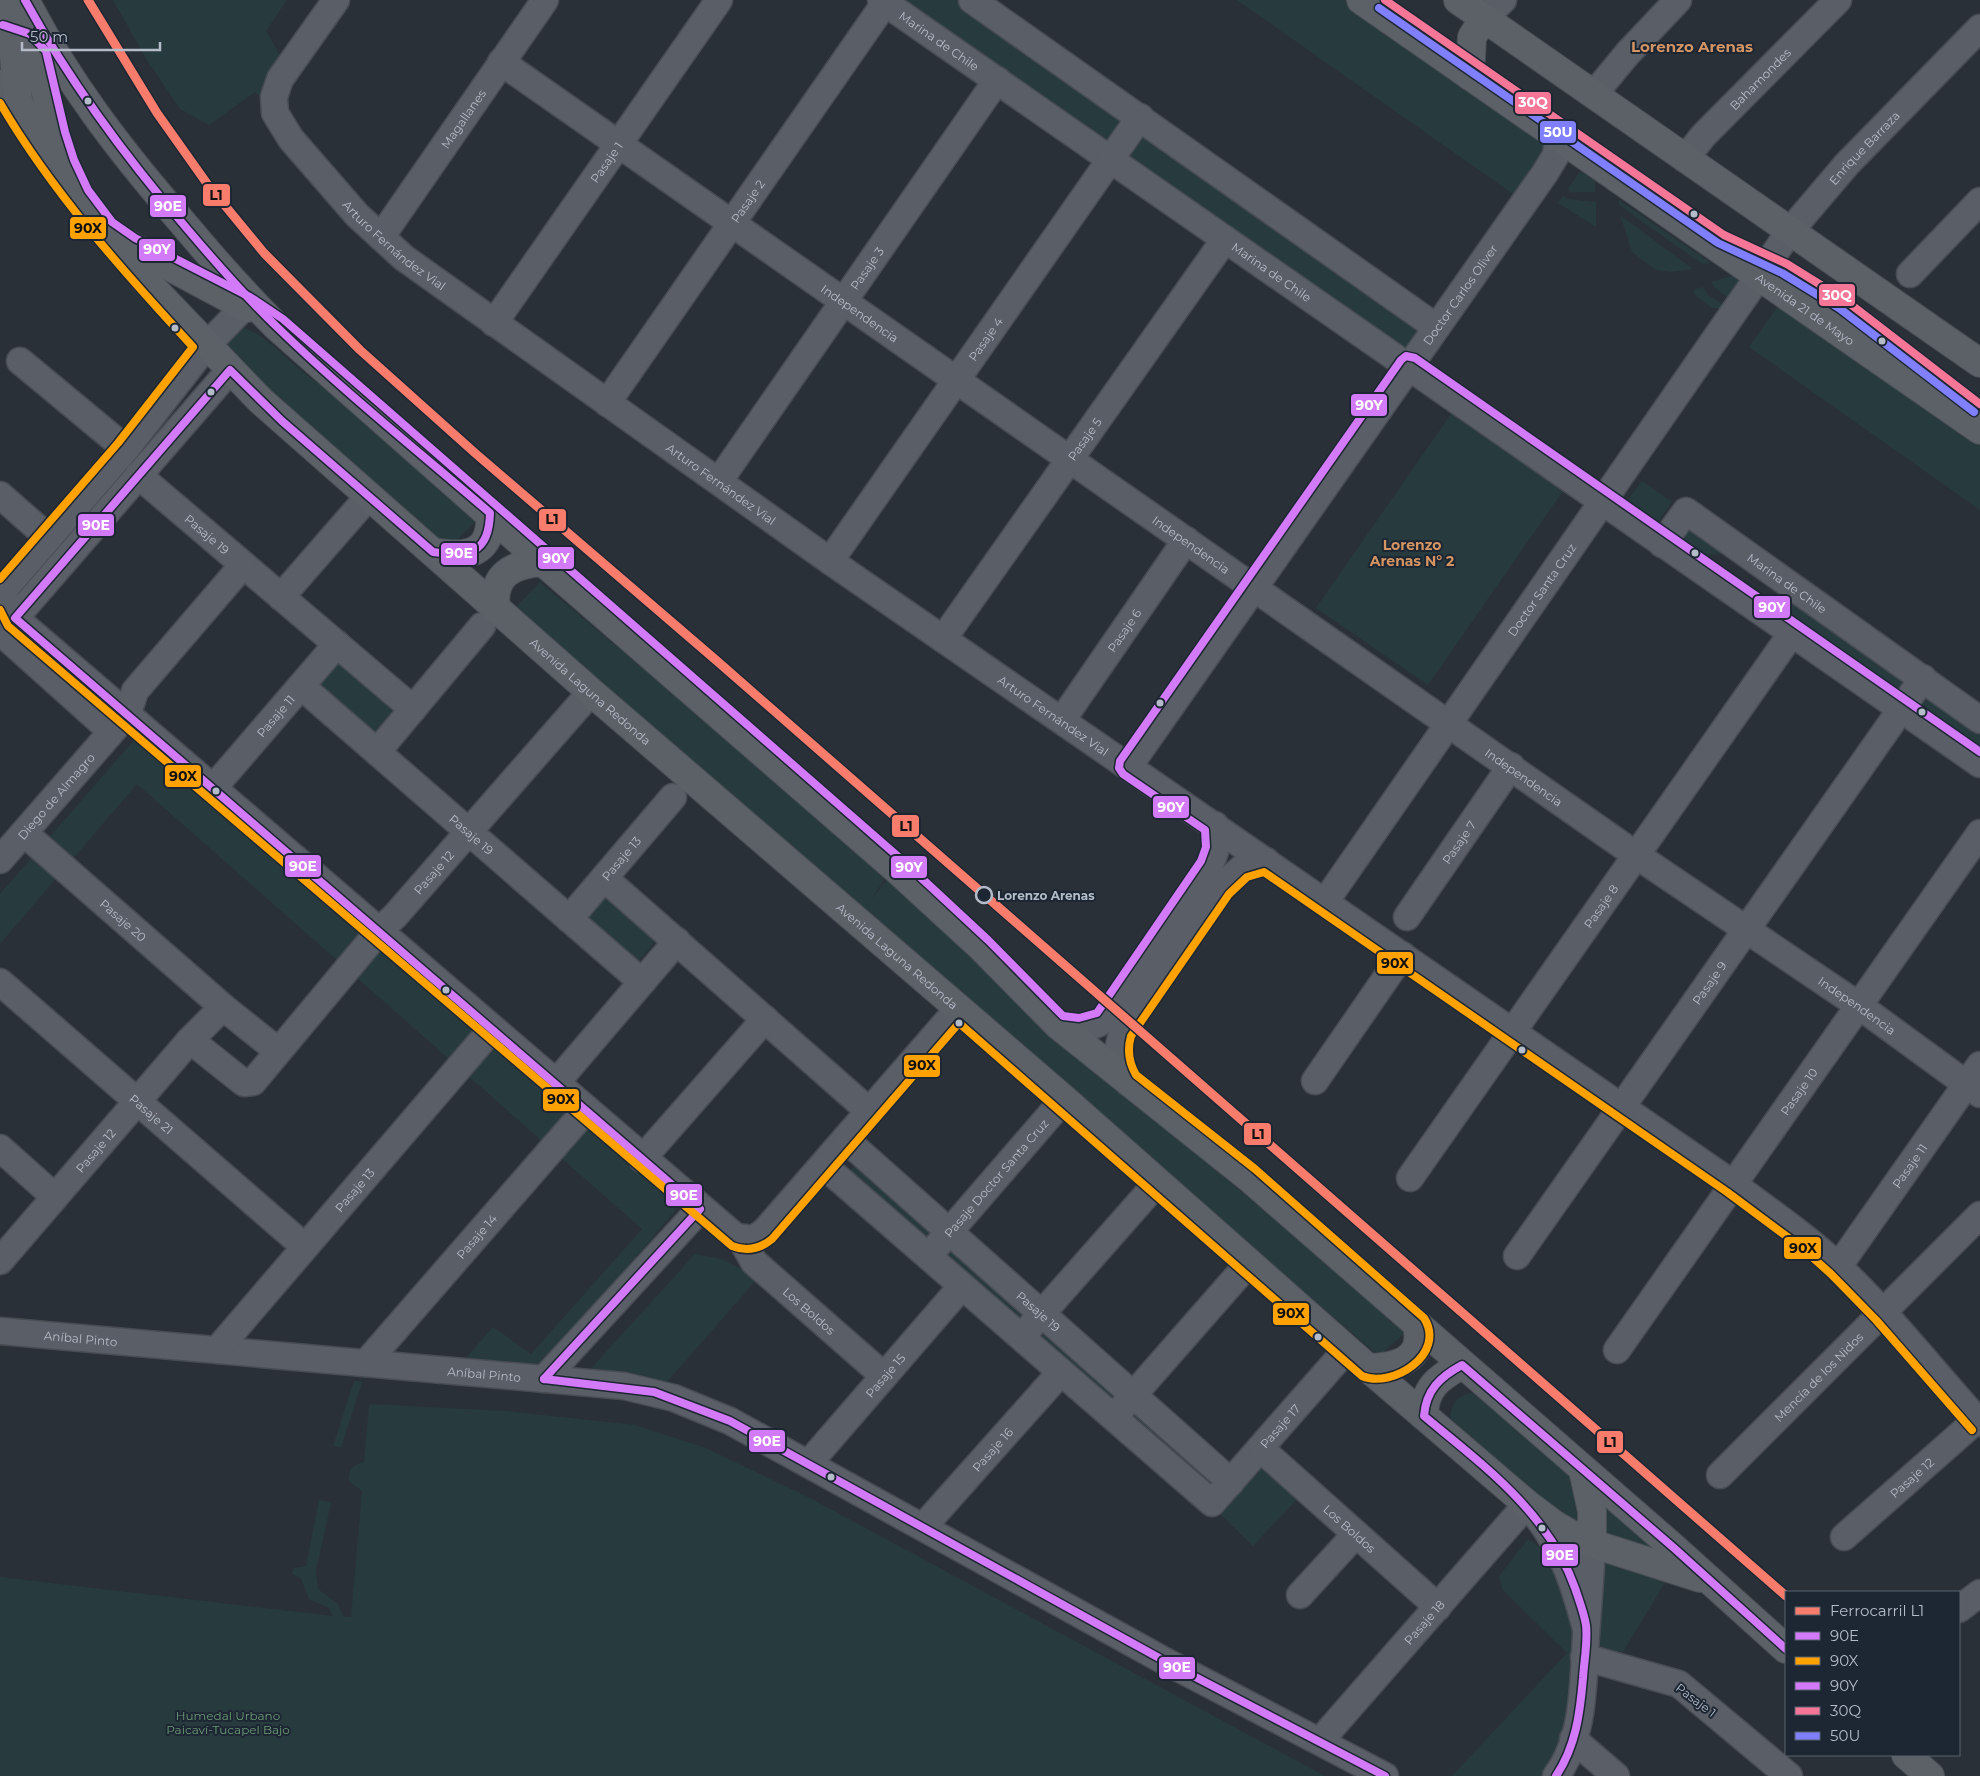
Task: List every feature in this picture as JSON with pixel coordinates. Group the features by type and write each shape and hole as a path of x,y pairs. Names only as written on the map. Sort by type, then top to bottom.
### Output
{"main road":[{"name":"Avenida Laguna Redonda","path":"9,0 6,37 18,100 28,129 46,156 79,195 154,292 282,421 433,552 489,618 591,692 1064,1100 1368,1368 1528,1504 1555,1525 1592,1544 1660,1564 1713,1583"},
{"path":"25,0 46,39 81,96 115,142 225,274 276,326 543,562 895,868 981,947 1058,1025 1248,1177 1785,1648"},
{"name":"Avenida 21 de Mayo","path":"1361,0 1980,430"},
{"path":"1458,0 1493,9 1594,94 1980,363"},
{"path":"1470,76 1472,37 1493,9"},
{"path":"6,37 28,46 39,61 59,149 79,195"},
{"path":"105,229 130,247 244,306 276,326"},
{"path":"433,552 461,556 478,549 488,534 490,514"},
{"path":"489,618 496,589 507,572 526,563 543,562"},
{"path":"1368,1368 1389,1367 1409,1358 1418,1340 1417,1325"},
{"path":"1424,1416 1426,1397 1434,1382 1462,1365"},
{"path":"1584,1470 1592,1511 1592,1544"},
{"path":"1907,1756 1930,1776"}],"street":[{"name":"Arturo Fernández Vial","path":"336,0 280,79 274,97 275,113 291,139 357,214 380,237 418,269 830,561 1130,766 1733,1184 1807,1239 1838,1267 1883,1313 1979,1420"},
{"name":"Magallanes","path":"380,237 545,0"},
{"name":"Pasaje 1","path":"494,323 719,0"},
{"path":"972,0 1436,326"},
{"path":"1594,94 1628,53 1678,0"},
{"name":"Bahamondes","path":"1684,158 1703,136 1838,0"},
{"name":"Marina de Chile","path":"885,1 1409,366 1602,503 1980,764"},
{"name":"Pasaje 2","path":"607,403 885,1"},
{"name":"Enrique Barraza","path":"1759,278 1790,231 1847,164 1980,28"},
{"name":"Independencia","path":"501,62 1450,723 1636,855 1858,1006 1975,1081"},
{"name":"Pasaje 3","path":"719,481 997,80"},
{"name":"Avenida Laguna Redonda","path":"0,83 28,129"},
{"name":"Pasaje 4","path":"830,561 1112,160 1140,117"},
{"name":"Doctor Carlos Oliver","path":"1130,766 1436,326 1545,173 1556,154 1558,138"},
{"path":"1910,274 1980,201"},
{"name":"Pasaje 5","path":"943,639 1225,239"},
{"name":"Doctor Santa Cruz","path":"1325,902 1759,278"},
{"path":"4,609 49,538 126,449 206,346 244,306"},
{"path":"20,360 126,449"},
{"path":"4,609 138,475 230,370"},
{"name":"Pasaje 19","path":"138,475 413,709"},
{"path":"0,495 49,538"},
{"path":"281,597 369,496"},
{"name":"Marina de Chile","path":"1662,544 1686,511 1980,720"},
{"name":"Pasaje 6","path":"1062,720 1186,540"},
{"path":"120,722 135,691 243,565"},
{"path":"4,609 120,722 214,787 700,1209 731,1234 741,1239 754,1239 760,1236 958,1009"},
{"path":"377,752 489,618"},
{"name":"Pasaje 8","path":"1410,1178 1792,633"},
{"name":"Pasaje 11","path":"214,787 337,644"},
{"path":"1900,709 1923,678"},
{"name":"Pasaje 19","path":"301,686 642,982"},
{"name":"Pasaje 12","path":"190,1040 244,1083 253,1082 379,931 469,832 591,692"},
{"name":"Pasaje 9","path":"1517,1256 1900,709"},
{"name":"Diego de Almagro","path":"0,860 120,722"},
{"name":"Pasaje 7","path":"1407,917 1511,766"},
{"name":"Pasaje 13","path":"569,919 674,797"},
{"path":"1058,1025 1068,1028 1089,1026 1104,1020 1108,1016 1210,866 1216,849 1215,825"},
{"name":"Pasaje 10","path":"1617,1350 1980,832"},
{"name":"Pasaje 20","path":"24,833 223,1007"},
{"path":"1128,1082 1120,1066 1118,1050 1119,1040 1128,1022 1221,887 1242,868 1266,861"},
{"path":"604,878 870,1111"},
{"path":"556,1084 677,942"},
{"path":"1315,1081 1402,955"},
{"name":"Pasaje 21","path":"0,982 305,1247"},
{"path":"223,1007 278,1051"},
{"name":"Pasaje 12","path":"0,1261 190,1040 223,1007"},
{"path":"642,1159 766,1019"},
{"name":"Pasaje 13","path":"217,1350 492,1029"},
{"name":"Pasaje 11","path":"1838,1267 1975,1081"},
{"name":"Pasaje Doctor Santa Cruz","path":"927,1256 1064,1100"},
{"name":"Pasaje 14","path":"366,1363 586,1110"},
{"name":"Pasaje 19","path":"846,1139 949,1233 1231,1482"},
{"path":"0,1148 55,1197"},
{"path":"822,1166 1113,1418 1249,1263"},
{"path":"1020,1336 1042,1315 1157,1183"},
{"path":"544,1379 700,1209"},
{"name":"Mencía de los Nidos","path":"1720,1475 1980,1214"},
{"name":"Los Boldos","path":"741,1239 754,1262 884,1376"},
{"name":"Pasaje 15","path":"809,1464 962,1286"},
{"name":"Aníbal Pinto","path":"0,1331 624,1386 674,1398 730,1421 1161,1659 1385,1776"},
{"name":"Pasaje 17","path":"1113,1418 1212,1503 1347,1349"},
{"name":"Pasaje 16","path":"923,1527 1061,1372"},
{"name":"Pasaje 12","path":"1844,1537 1979,1420"},
{"name":"Los Boldos","path":"1261,1449 1438,1607"},
{"path":"1528,1504 1563,1555 1575,1587 1586,1628"},
{"name":"Pasaje 18","path":"1320,1741 1528,1504"},
{"path":"1300,1595 1356,1534"},
{"path":"1556,1776 1563,1766 1573,1739 1582,1698 1592,1544"},
{"path":"1960,1608 1980,1593"},
{"name":"Pasaje 1","path":"1584,1657 1679,1684 1789,1776"},
{"path":"1573,1739 1616,1776"}],"green space":[{"path":"113,0 287,0 266,31 286,65 270,107 255,92 209,125 180,109 147,60"},
{"path":"897,0 961,0 1428,325 1407,354"},
{"path":"1237,0 1351,0 1550,138 1523,201"},
{"path":"1580,171 1595,181 1595,192 1571,192 1568,189"},
{"path":"1563,196 1568,199 1596,202 1596,227 1558,203"},
{"path":"1619,200 1711,263 1702,264 1619,205"},
{"path":"1620,215 1693,269 1671,272 1656,270 1632,252"},
{"path":"1734,275 1750,285 1737,304 1715,288 1711,282"},
{"path":"1703,287 1708,295 1730,309 1712,308 1694,294 1695,289"},
{"path":"1779,305 1980,444 1980,510 1749,347"},
{"path":"235,326 256,333 265,339 300,370 486,511 445,552 218,343"},
{"path":"1451,414 1563,491 1428,685 1316,608"},
{"path":"1642,481 1672,502 1654,527 1624,505"},
{"path":"1692,526 1723,550 1720,554 1703,555 1682,540"},
{"path":"540,582 888,875 870,900 890,877 1128,1098 1408,1330 1379,1356 512,611"},
{"path":"1795,599 1980,730 1980,755 1789,622 1790,606"},
{"path":"336,656 399,709 373,741 309,686"},
{"path":"135,739 676,1201 674,1212 545,1365 464,1360 493,1327 531,1354 642,1229 137,784 0,944 0,894"},
{"path":"602,881 663,933 635,965 574,913"},
{"path":"859,1162 1225,1486 1214,1498 848,1172"},
{"path":"695,1254 722,1259 758,1278 666,1383 586,1374"},
{"path":"354,1381 362,1382 341,1448 333,1446"},
{"path":"1471,1393 1484,1396 1586,1490 1585,1523 1566,1518 1460,1428 1450,1417 1456,1401 1462,1396"},
{"name":"Humedal Urbano Paicaví-Tucapel Bajo","path":"369,1404 506,1411 635,1425 706,1448 810,1498 1325,1776 0,1776 0,1577 333,1616 329,1608 309,1599 301,1579 292,1574 294,1568 306,1566 319,1500 331,1503 316,1571 318,1589 338,1604 344,1617 351,1617 362,1491 349,1481 349,1477 352,1468 364,1462"},
{"path":"1262,1463 1303,1493 1253,1546 1219,1513"},
{"path":"1597,1491 1678,1561 1623,1652 1597,1649"},
{"path":"1528,1539 1545,1551 1594,1657 1552,1776 1452,1776 1567,1653 1502,1589 1499,1576"}],"rail line":[{"name":"L1","path":"88,0 157,113 208,185 264,253 360,350 475,453 717,661 1785,1595"}],"transit line":[{"name":"90E","path":"25,0 61,61 101,120 166,204 231,280 276,326 328,374 490,513 486,537 475,550 457,554 433,552 282,421 230,370 15,618 700,1209 544,1379"},
{"name":"30Q","path":"1385,0 1724,235 1787,264 1845,300 1980,404"},
{"name":"50U","path":"1379,8 1718,243 1782,273 1839,308 1974,412"},
{"name":"90Y","path":"3,25 30,34 46,51 65,132 74,160 88,190 112,222 135,238 250,297 283,319 902,860 988,940 1063,1016 1079,1018 1097,1013 1201,861 1206,847 1205,830 1123,774 1119,768 1120,761 1401,360 1406,356 1415,358 1980,752"},
{"name":"90X","path":"0,103 20,136 65,199 115,260 193,347 118,443 0,579"},
{"name":"90X","path":"0,610 8,626 732,1246 748,1249 763,1245 772,1239 959,1023 1362,1376 1374,1379 1388,1377 1401,1373 1413,1365 1422,1356 1428,1344 1429,1331 1424,1318 1255,1169 1136,1075 1132,1066 1129,1056 1131,1036 1229,894 1247,877 1264,872 1727,1192 1801,1247 1831,1274 1876,1320 1972,1430"},
{"name":"90E","path":"1556,1776 1563,1765 1576,1729 1586,1645 1585,1620 1575,1588 1563,1561 1531,1513 1491,1472 1424,1416 1425,1407 1435,1385 1447,1374 1462,1365 1674,1548 1785,1648"},
{"name":"90E","path":"544,1379 654,1392 730,1421 1161,1659 1385,1776"}],"place":[{"name":"Lorenzo Arenas","path":"984,895"}],"district":[{"name":"Lorenzo Arenas","path":"1692,46"},
{"name":"Lorenzo Arenas N° 2","path":"1412,554"}]}
